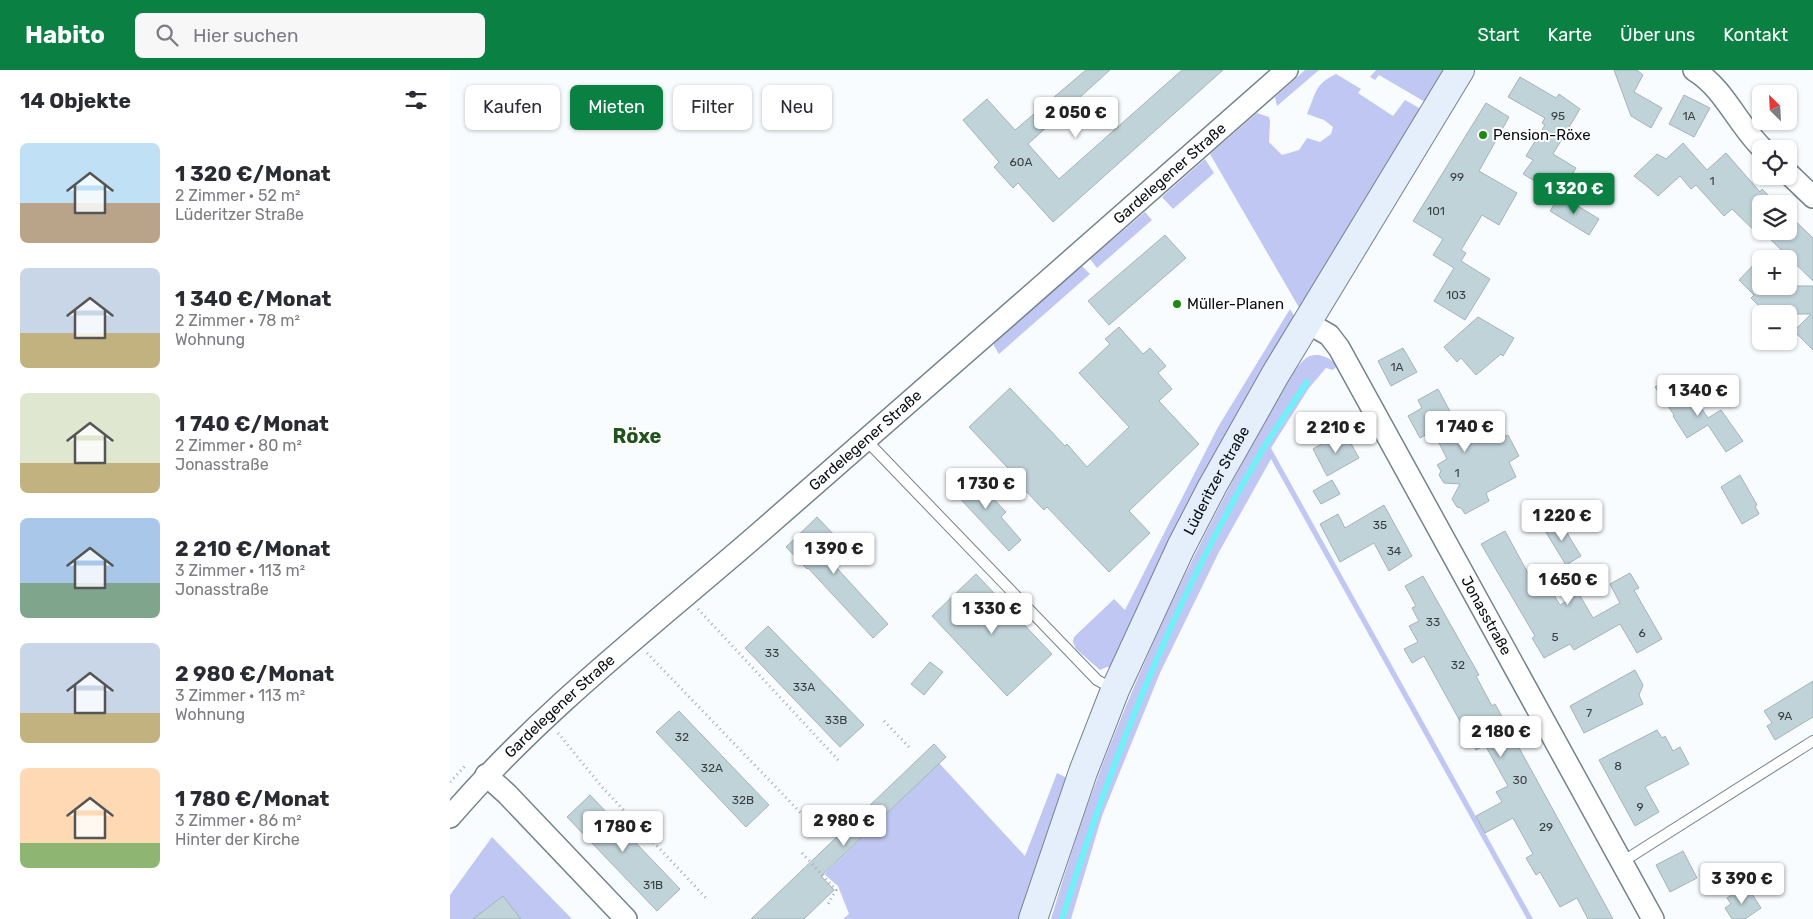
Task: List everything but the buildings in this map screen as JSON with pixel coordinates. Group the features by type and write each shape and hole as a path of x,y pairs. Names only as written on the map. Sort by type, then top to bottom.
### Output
{"main road":[{"name":"Lüderitzer Straße","path":"1033,919 1083,772 1115,690 1152,608 1212,487 1270,383 1460,70"}],"street":[{"name":"Gardelegener Straße","path":"450,817 486,775 546,717 866,440 1287,70"},
{"path":"1694,70 1717,88 1743,127 1755,140"},
{"path":"1797,182 1813,197"},
{"name":"Jonasstraße","path":"1308,323 1329,335 1339,348 1653,919"},
{"path":"486,775 507,794 626,919"}],"lane":[{"path":"866,440 1097,680 1115,690"},
{"path":"1622,862 1813,741"}],"path":[{"path":"686,596 840,762"},
{"path":"635,640 819,832"},
{"path":"546,717 602,787 706,898"},
{"path":"884,720 909,746"},
{"path":"802,853 836,890 828,904"}],"shaded area":[{"path":"1305,70 1319,70 1277,106 1275,97"},
{"path":"1376,70 1443,70 1425,102 1379,75 1375,80 1370,77"},
{"path":"1336,74 1361,89 1358,93 1393,116 1405,100 1421,109 1301,311 1210,154 1257,113 1269,117 1269,142 1282,155 1299,150 1307,138 1320,142 1331,134 1333,127 1324,120 1307,114 1317,90 1323,82"},
{"path":"1205,159 1214,173 1173,209 1162,197"},
{"path":"1145,212 1152,220 1097,268 1090,259"},
{"path":"1082,266 1090,274 999,354 994,343"},
{"path":"1290,309 1295,317 1113,667 1100,670 1076,649 1073,642 1074,637 1114,599 1125,610 1218,427"},
{"path":"1319,355 1328,358 1338,365 1333,370 1326,368 1309,388 1271,448 1533,919 1527,919 1271,459 1219,552 1160,673 1102,816 1071,919 1051,919 1081,825 1106,756 1131,694 1183,579 1287,382 1299,365 1307,358"},
{"path":"939,763 1025,856 1057,773 1069,779 1023,919 843,919 849,914 838,886 824,874"},
{"path":"492,837 572,919 450,919 450,895"}],"waterway":[{"path":"1062,919 1101,800 1146,683 1171,626 1198,569 1263,449 1307,382"}],"place":[{"name":"Pension-Röxe","path":"1483,135"},
{"name":"Müller-Planen","path":"1177,304"}],"district":[{"name":"Röxe","path":"637,436"}]}
